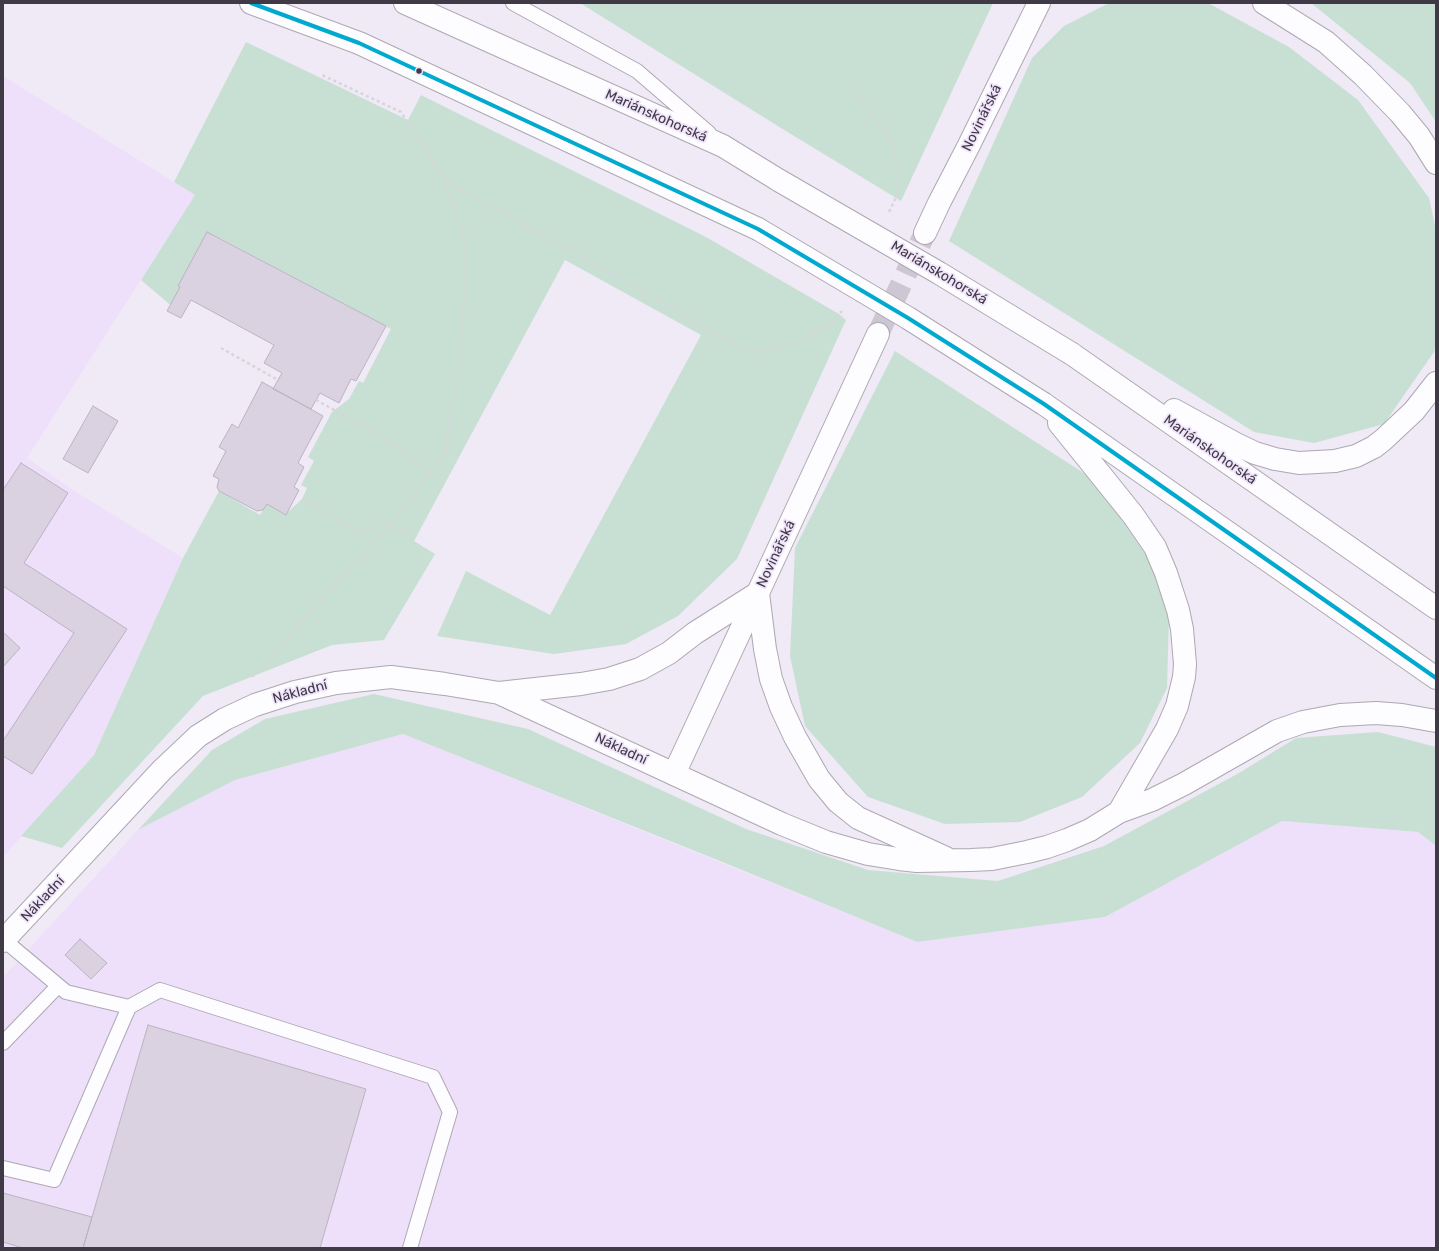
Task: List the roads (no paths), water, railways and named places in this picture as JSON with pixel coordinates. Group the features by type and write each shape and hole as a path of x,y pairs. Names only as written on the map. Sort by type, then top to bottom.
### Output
{"main road":[{"path":"251,3 359,43 758,229 908,318 1044,404 1436,678"},
{"name":"Mariánskohorská","path":"405,3 723,146 780,181 940,273 1072,354 1436,608"},
{"path":"1264,3 1326,42 1363,74 1400,113 1419,136 1436,163"},
{"name":"Novinářská","path":"925,234 939,203 1041,4"},
{"name":"Novinářská","path":"674,774 878,334"},
{"path":"1072,354 1236,444 1255,453 1275,459 1299,463 1317,463 1346,459 1374,447 1403,422 1436,383"},
{"path":"1044,404 1133,514 1155,547 1178,610 1182,629 1184,677 1177,706 1164,734 1141,771 1119,812"},
{"path":"499,693 581,684 609,679 640,669 669,653 695,633 758,593 771,679 792,732 822,783 838,802 858,818 950,860"},
{"name":"Nákladní","path":"4,941 162,770 198,736 226,719 249,708 295,692 336,683 391,677 499,693 782,824 826,842 856,851 884,857 917,861 992,858 1047,847 1090,830 1119,812 1152,800 1184,784 1277,731 1303,722 1340,715 1376,713 1402,715 1436,721"}],"lane":[{"path":"514,3 637,71 723,146"},
{"path":"4,941 66,992 130,1008"},
{"path":"3,1043 58,986"},
{"path":"3,1168 54,1180 130,1008 160,990 433,1077 450,1112 410,1248"}],"tunnel":[{"path":"878,334 925,233"}]}
